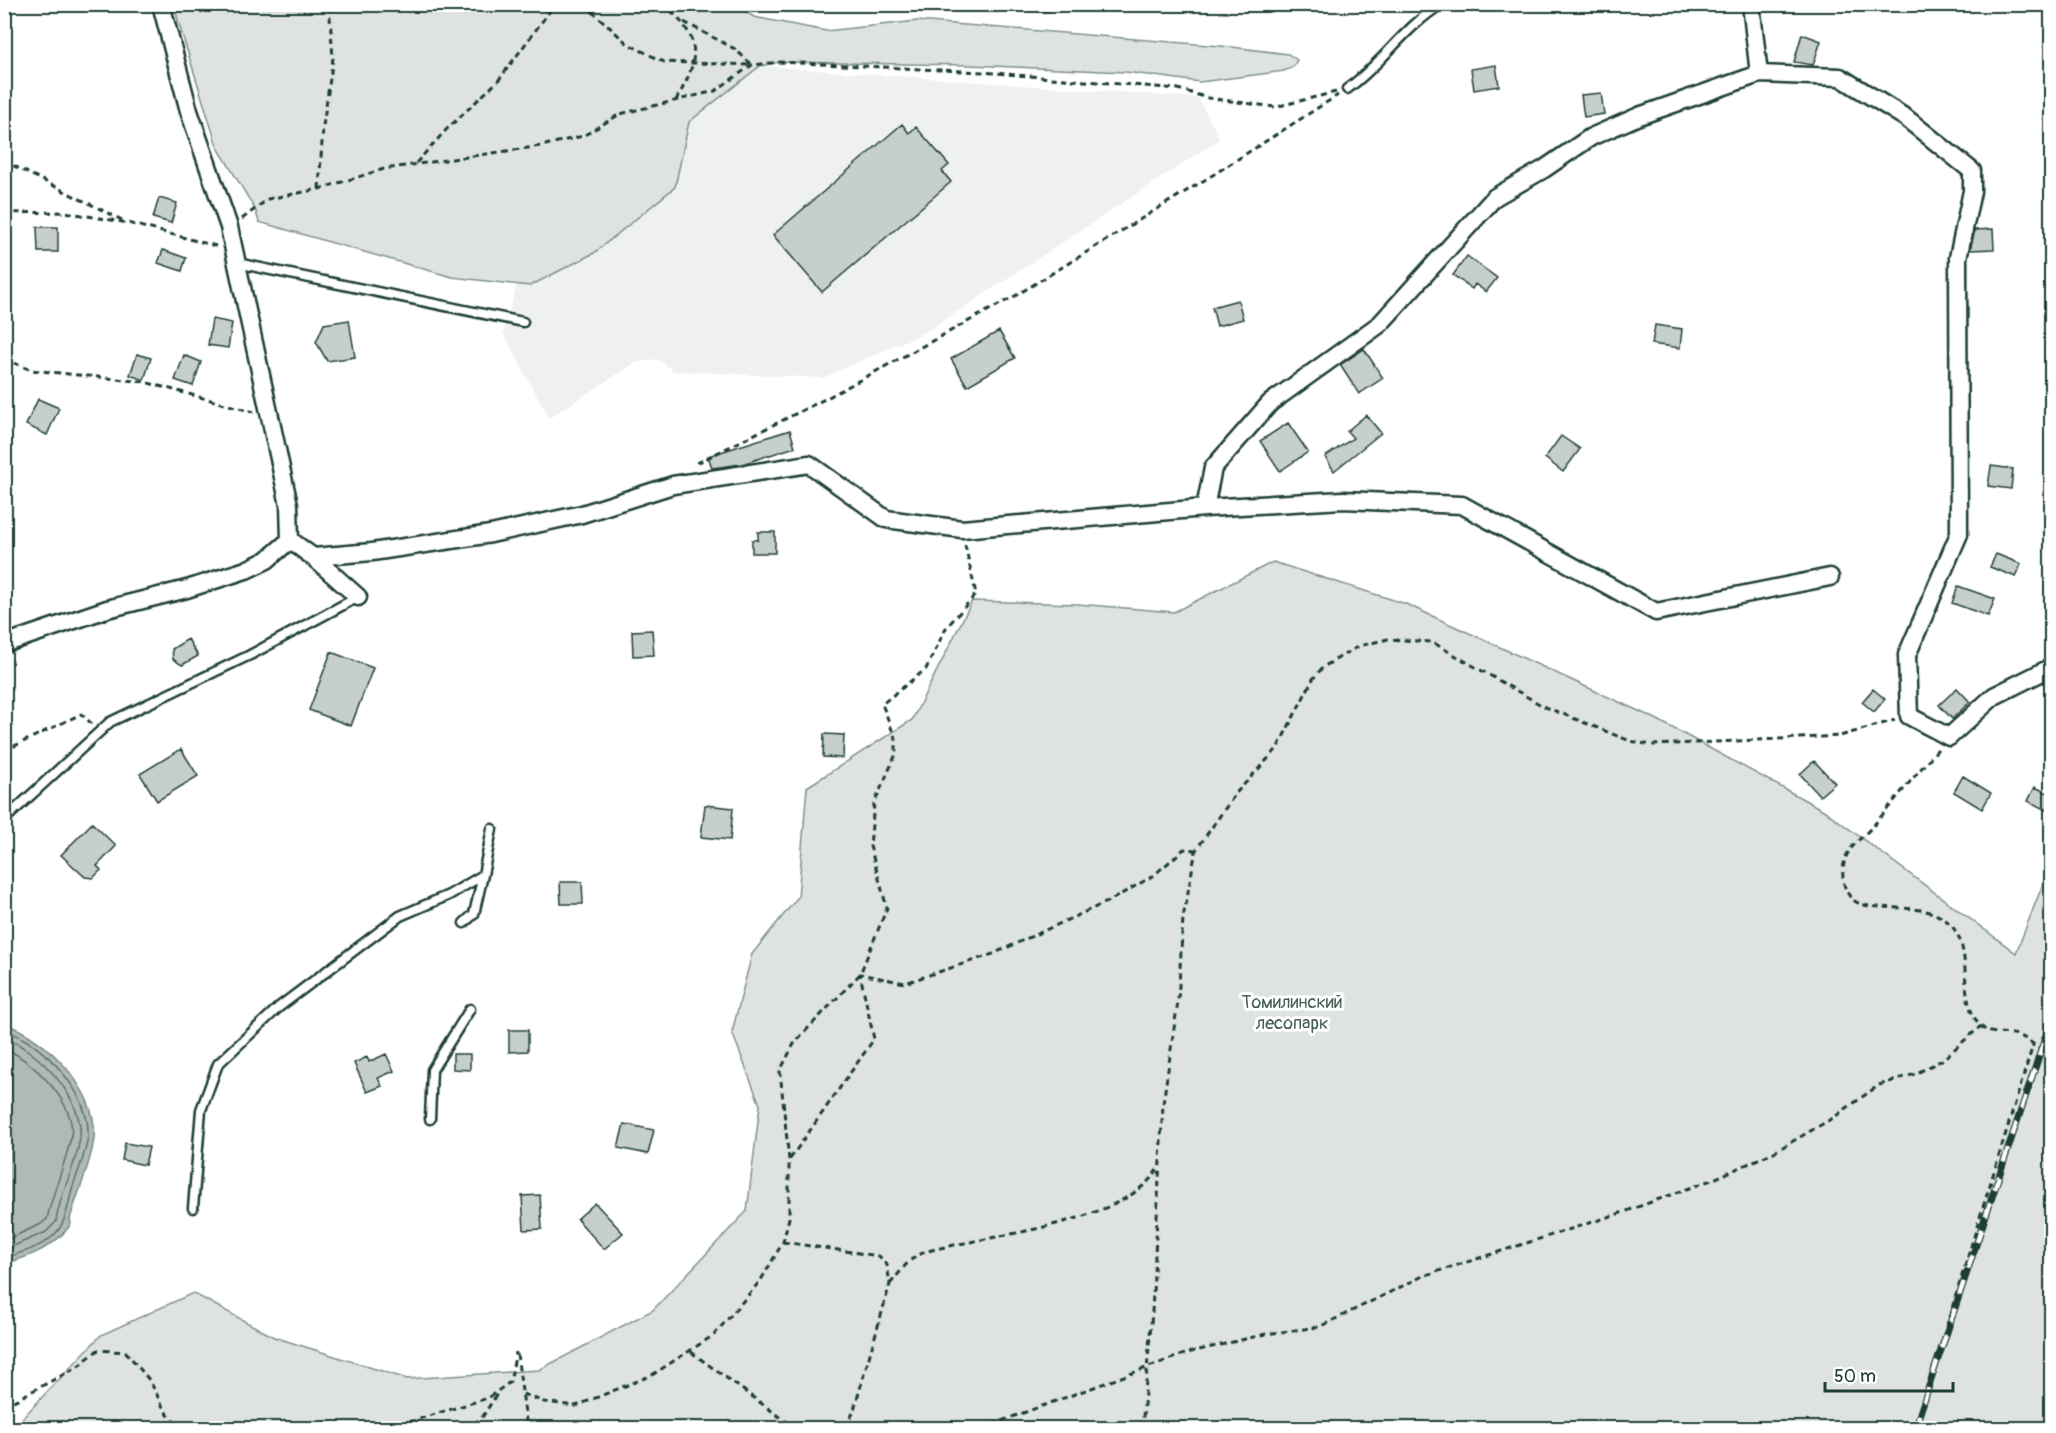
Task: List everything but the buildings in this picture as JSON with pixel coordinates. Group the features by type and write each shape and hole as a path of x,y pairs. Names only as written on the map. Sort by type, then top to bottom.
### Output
{"street":[{"path":"4,644 107,609 187,589 246,570 267,561 290,540 289,505 229,227 189,111 161,4"},
{"path":"1750,4 1759,74"},
{"path":"1205,508 1213,468 1270,403 1380,324 1495,196 1544,169 1591,137 1639,116 1759,74 1840,76 1906,118 1972,171 1972,191 1958,258 1959,534 1907,655 1909,716 1949,737 1994,696 2052,667"},
{"path":"313,557 372,552 491,534 582,514 673,485 809,464 886,519 962,529 1205,508 1343,500 1462,505 1656,612 1830,577"},
{"path":"290,540 358,597"}],"lane":[{"path":"1347,89 1368,74 1422,16 1442,4"},
{"path":"236,257 523,322"},
{"path":"4,820 110,722 250,655 358,597"},
{"path":"464,923 474,914 480,899 492,829"},
{"path":"193,1208 201,1110 218,1064 279,1006 400,916 449,895 483,875"},
{"path":"430,1119 432,1070 470,1009"}],"path":[{"path":"319,189 323,126 333,58 329,4"},
{"path":"415,164 447,129 498,81 555,4"},
{"path":"584,4 628,44 664,62 752,65 780,62 857,64 983,72 1178,89 1208,98 1275,107 1347,89"},
{"path":"663,4 684,22 735,49 752,65"},
{"path":"676,100 689,77 693,63 693,43 684,22"},
{"path":"229,227 268,199 319,189 384,169 541,146 583,136 620,114 715,91 752,65"},
{"path":"694,466 701,459 825,399 1016,296 1216,174 1347,89"},
{"path":"4,161 129,223"},
{"path":"4,213 65,212 129,223 236,257"},
{"path":"4,359 31,370 145,382 271,417"},
{"path":"523,1394 544,1402 576,1406 652,1375 691,1352 714,1335 761,1280 783,1242 789,1218 789,1160 780,1071 795,1042 860,974 887,908 870,846 874,804 896,754 896,740 882,704 926,669 946,628 976,594 962,529"},
{"path":"1142,1428 1162,1104 1178,1001 1183,918 1196,850 1236,793 1277,749 1313,679 1323,667 1359,646 1388,639 1432,642 1543,706 1630,741 1652,745 1840,736 1909,716"},
{"path":"4,751 81,714 100,732"},
{"path":"1949,737 1846,856 1841,880 1849,895 1862,905 1921,910 1939,915 1952,926 1963,944 1965,981 1972,1010 1981,1026 1988,1032 2021,1036 2041,1050 2052,1048"},
{"path":"860,974 905,983 993,954 1109,902 1152,876 1184,849 1196,850"},
{"path":"789,1160 874,1039 860,974"},
{"path":"982,1428 1147,1366 1266,1334 1319,1327 1423,1276 1624,1212 1714,1179 1774,1152 1833,1118 1879,1085 1915,1074 1942,1060 1981,1026"},
{"path":"1915,1428 2033,1045"},
{"path":"845,1428 853,1413 890,1284 909,1262 924,1252 1087,1216 1129,1196 1153,1178 1160,1164"},
{"path":"783,1242 879,1256 887,1265 890,1284"},
{"path":"4,1406 76,1368 98,1350 126,1352 150,1381 165,1411 179,1428"},
{"path":"389,1428 488,1398 510,1382 516,1352 526,1428"},
{"path":"691,1352 795,1428"},
{"path":"464,1428 481,1419 501,1389"}],"shaded area":[{"path":"760,66 1198,98 1220,139 929,330 823,378 673,371 658,359 635,363 549,418 503,333 517,284 530,286 594,253 675,187 688,122"}],"green space":[{"path":"175,5 735,5 754,17 826,31 917,21 1232,47 1288,54 1297,60 1293,67 1284,71 1200,82 1125,72 970,65 780,62 760,66 689,122 675,187 594,253 530,286 452,277 259,222 255,209 217,146"},
{"name":"Томилинский лесопарк","path":"1273,562 1406,604 1656,719 1825,811 2016,953 2051,863 2051,1428 13,1428 101,1335 193,1293 274,1337 407,1379 539,1370 653,1310 747,1211 760,1105 732,1032 752,954 798,897 807,787 912,720 972,601 1077,604 1174,612"}],"water":[{"path":"987,5 1088,5 1042,12"},
{"path":"5,1024 37,1041 67,1069 79,1085 88,1103 93,1120 94,1138 87,1169 70,1219 71,1224 58,1239 42,1250 5,1264"}],"railway":[{"path":"1915,1428 2052,1017"}]}
